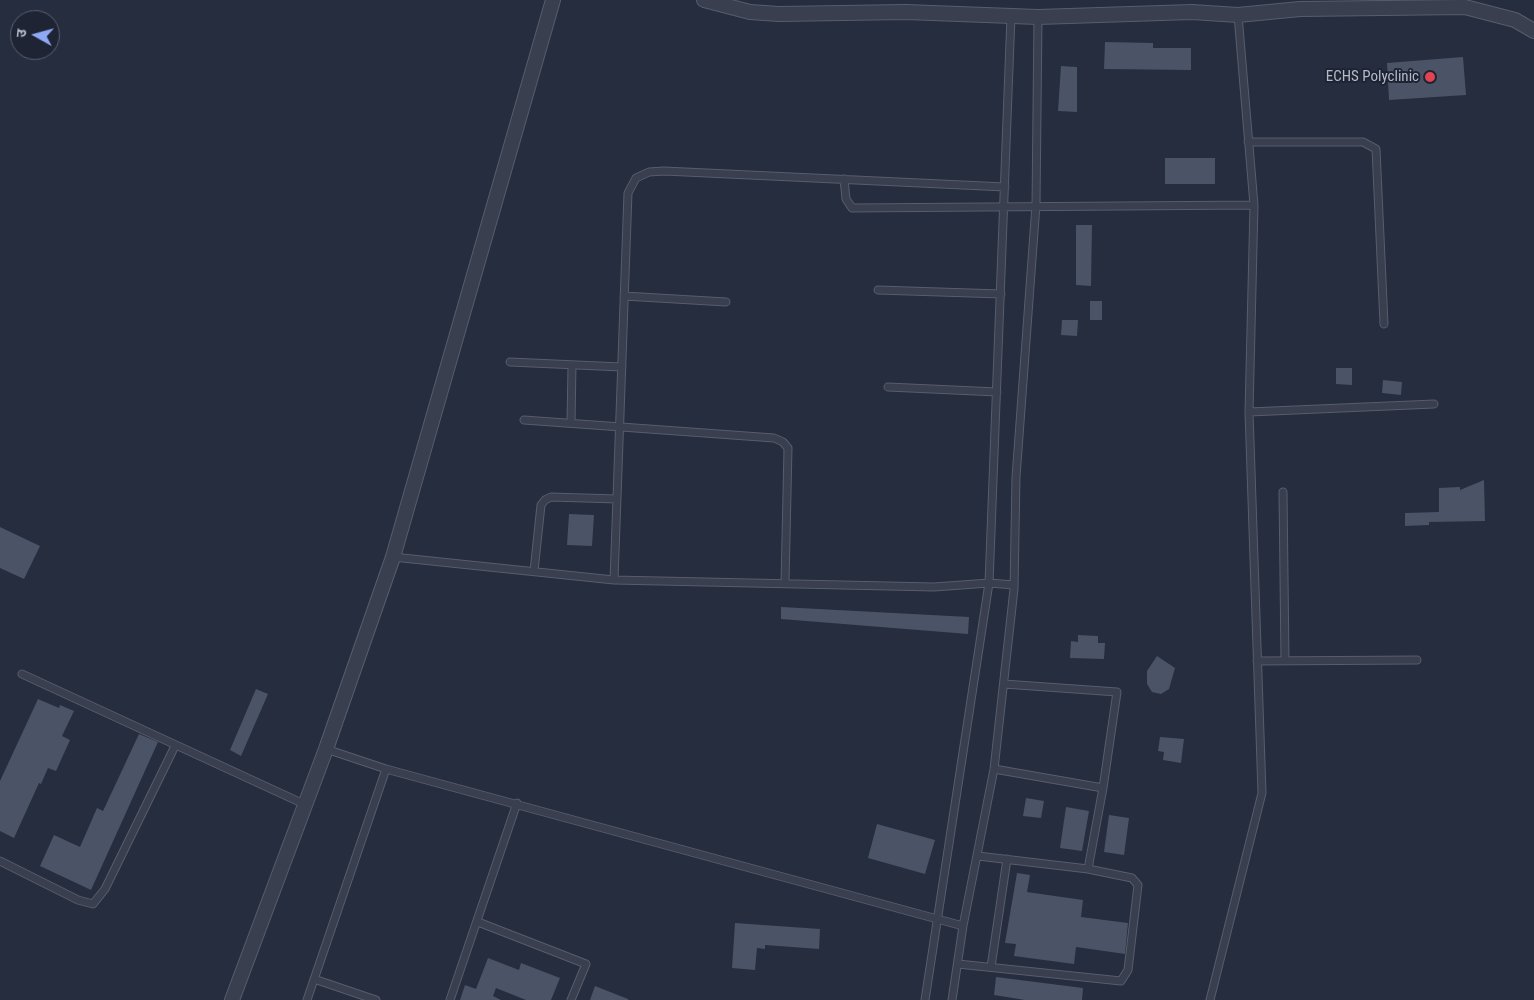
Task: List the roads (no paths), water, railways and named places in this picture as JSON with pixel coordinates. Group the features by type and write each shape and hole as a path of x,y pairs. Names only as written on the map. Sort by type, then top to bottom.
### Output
{"street":[{"path":"232,1000 306,805 393,557 553,0"},
{"path":"704,0 760,12 908,6 1038,17 1192,6 1238,14 1300,4 1465,7 1534,27"}],"lane":[{"path":"1210,1000 1262,793 1249,412 1254,205 1238,14"},
{"path":"925,1000 989,584 1011,16"},
{"path":"952,1000 963,926 994,769 1014,584 1016,477 1036,206 1038,17"},
{"path":"1248,142 1362,142 1376,149 1384,324"},
{"path":"614,580 628,193 636,178 649,172 664,171 1005,187"},
{"path":"844,179 846,199 852,208 1254,205"},
{"path":"878,290 1001,294"},
{"path":"624,296 726,302"},
{"path":"510,362 622,367"},
{"path":"571,423 572,366"},
{"path":"888,387 997,392"},
{"path":"1249,412 1434,404"},
{"path":"524,420 619,425 774,438 782,442 788,448 785,583"},
{"path":"1283,492 1285,661"},
{"path":"534,572 541,505 545,500 551,497 617,499"},
{"path":"393,557 614,580 934,587 1014,584"},
{"path":"1257,661 1417,660"},
{"path":"22,674 306,805"},
{"path":"1004,684 1117,692 1103,788 1088,869"},
{"path":"0,861 78,900 93,904 105,889 175,746"},
{"path":"326,749 386,769 517,803 963,926"},
{"path":"307,1000 386,769"},
{"path":"994,769 1103,788"},
{"path":"450,1000 517,803"},
{"path":"958,964 1121,981 1128,970 1138,885 1132,878 1088,869 978,856"},
{"path":"991,967 1007,859"},
{"path":"478,922 586,964 571,1000"},
{"path":"314,979 376,1000"}],"place":[{"name":"ECHS Polyclinic","path":"1430,77"}]}
